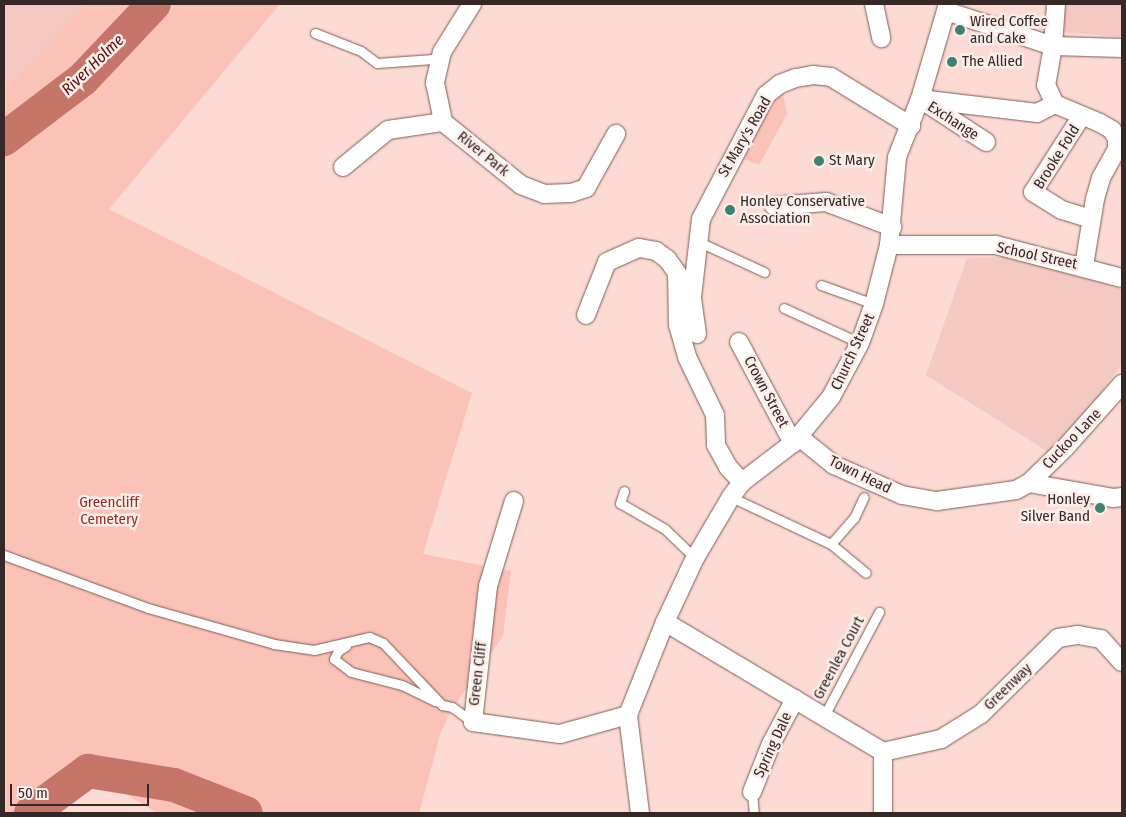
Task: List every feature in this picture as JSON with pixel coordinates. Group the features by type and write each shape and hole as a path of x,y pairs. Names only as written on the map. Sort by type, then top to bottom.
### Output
{"street":[{"name":"River Park","path":"472,4 442,52 435,83 443,122 521,186 544,194 571,193 586,188 616,134"},
{"path":"874,4 881,38"},
{"path":"1056,4 1054,46 1046,85 1054,104 1081,117 1118,130 1116,149 1101,178 1084,266"},
{"path":"947,7 1054,46 1122,48"},
{"name":"Church Street","path":"665,622 695,558 731,497 742,482 796,440 831,398 860,343 874,304 889,245 897,157 911,126 920,99 947,7"},
{"name":"St Mary's Road","path":"697,334 692,297 701,219 731,158 766,95 780,84 813,75 831,77 911,126"},
{"path":"920,99 1037,113 1054,104"},
{"name":"Exchange","path":"920,99 986,142"},
{"name":"Brooke Fold","path":"1081,117 1032,192 1062,210 1092,219"},
{"path":"343,167 388,130 443,122"},
{"path":"774,206 826,202 892,227"},
{"name":"School Street","path":"889,245 996,245 1084,266 1122,278"},
{"path":"586,315 607,262 639,248 656,251 667,259 677,273 678,325 687,357 716,415 716,445 728,467 742,482"},
{"name":"Crown Street","path":"739,342 796,440"},
{"name":"Cuckoo Lane","path":"1023,487 1122,384"},
{"name":"Town Head","path":"796,440 834,465 902,495 937,501 1023,487 1113,498 1122,496"},
{"name":"Green Cliff","path":"514,501 488,586 473,722 560,734 628,716"},
{"path":"640,813 628,716 665,622 883,752 883,813"},
{"name":"Greenway","path":"883,752 941,739 980,714 1058,638 1078,635 1101,639 1122,662"},
{"name":"Spring Dale","path":"752,792 771,744 795,699"}],"lane":[{"path":"315,33 361,51 377,63 433,58 442,52"},
{"path":"698,241 764,272"},
{"path":"821,284 874,304"},
{"path":"784,308 860,343"},
{"path":"624,491 620,503 665,529 695,558"},
{"path":"731,497 831,544 866,573"},
{"path":"831,544 854,518 864,497"},
{"path":"4,555 139,605 274,644 314,650 369,637 383,643 442,705"},
{"name":"Greenlea Court","path":"824,716 878,612"},
{"path":"353,642 338,651 334,659 351,672 402,685 442,705 452,707 473,722"},
{"path":"752,792 754,813"}],"shaded area":[{"path":"4,4 86,4 4,89"},
{"path":"1058,4 1122,4 1122,37 1062,32"},
{"path":"1013,257 1122,289 1122,364 1075,428 1048,452 926,375 967,258"}],"green space":[{"name":"Greencliff Cemetery","path":"86,4 280,4 109,209 472,393 423,554 511,571 503,636 450,712 440,735 419,813 157,813 103,780 57,813 4,813 4,89"},
{"path":"782,89 787,114 759,165 744,159 770,100"}],"waterway":[{"name":"River Holme","path":"4,139 83,79 154,4"},
{"path":"31,813 88,771 174,785 246,813"}],"place":[{"name":"Wired Coffee and Cake","path":"960,30"},
{"name":"The Allied","path":"952,62"},
{"name":"St Mary","path":"819,161"},
{"name":"Honley Conservative Association","path":"730,210"},
{"name":"Honley Silver Band","path":"1100,508"}]}
